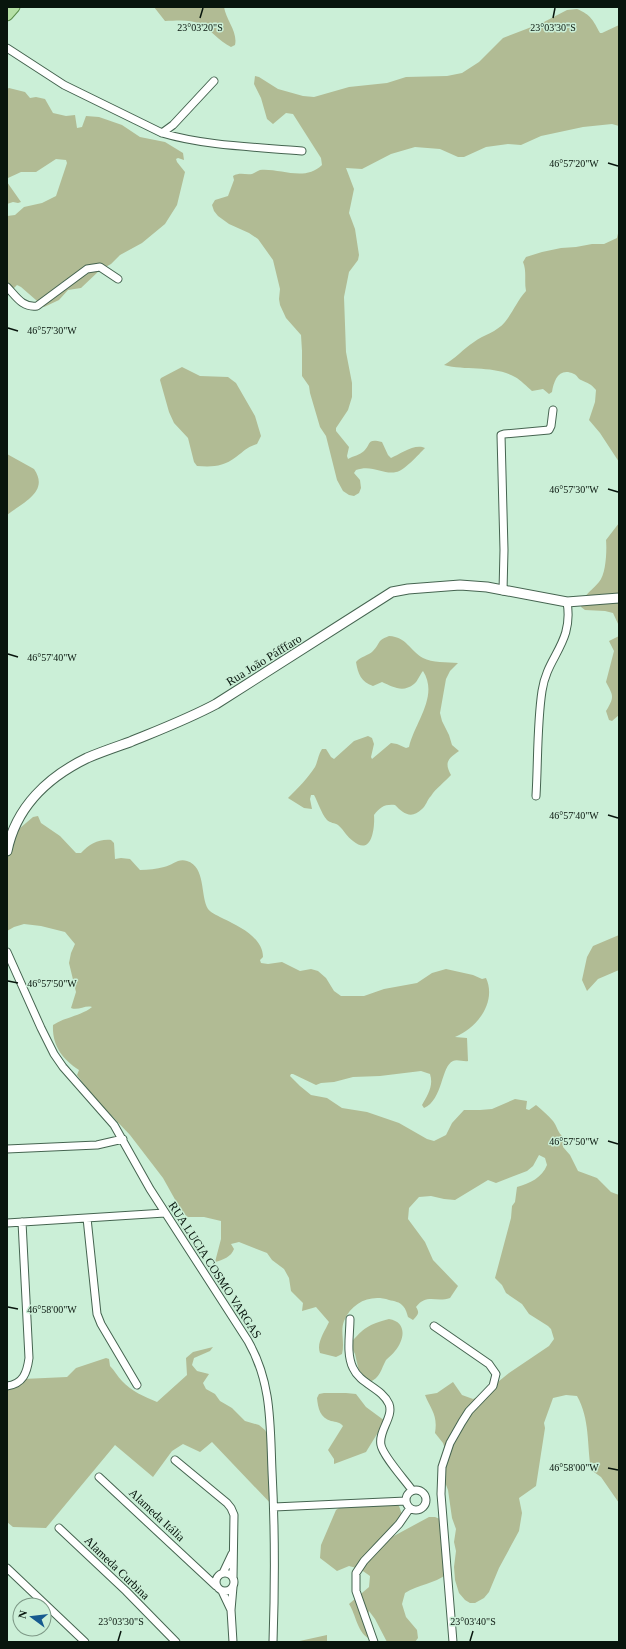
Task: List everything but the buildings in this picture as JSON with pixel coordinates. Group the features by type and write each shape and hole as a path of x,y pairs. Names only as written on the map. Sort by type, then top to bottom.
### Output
{"main road":[{"path":"7,15 14,7"}],"street":[{"path":"7,48 64,85 162,133 199,141 302,151"},
{"path":"162,133 173,125 214,81"},
{"path":"7,287 24,304 30,307 37,306 87,269 100,267 118,279"},
{"path":"503,591 504,550 501,435 549,430 553,410"},
{"name":"Rua João Páfffaro","path":"7,851 13,829 20,816 33,799 63,772 89,758 187,719 216,704 386,595 400,590 460,585 487,587 567,602 619,598"},
{"path":"536,796 542,690 549,670 566,634 569,612 567,602"},
{"name":"RUA LUCIA COSMO VARGAS","path":"7,952 54,1054 114,1125 150,1189 248,1340 259,1363 264,1376 269,1405 274,1506 275,1580 273,1642"},
{"path":"7,1150 97,1145 123,1139"},
{"path":"7,1223 165,1213"},
{"path":"87,1218 97,1314 101,1324 137,1385"},
{"path":"7,1386 18,1382 24,1377 28,1368 29,1358 22,1222"},
{"path":"350,1319 350,1353 353,1368 357,1374 382,1394 387,1401 390,1410 381,1437 381,1445 384,1453 412,1490"},
{"path":"434,1326 489,1364 496,1374 493,1386 469,1411 450,1443 442,1467 441,1494 453,1642"},
{"path":"176,1460 231,1508 234,1515 233,1587 231,1610 232,1641"},
{"name":"Alameda Itália","path":"99,1477 219,1589"},
{"path":"416,1489 423,1491 427,1497 426,1504 421,1509 417,1510 410,1508 406,1501 407,1495 412,1490 416,1489"},
{"path":"427,1497 441,1494"},
{"path":"274,1506 406,1501"},
{"path":"374,1642 356,1591 356,1573 358,1567 399,1524 410,1508"},
{"name":"Alameda Curbina","path":"59,1528 126,1591 176,1642"},
{"path":"231,1610 219,1589 216,1579 220,1575 233,1552"},
{"path":"7,1568 85,1642"},
{"name":"Alameda Itália","path":"199,1570 220,1575"},
{"path":"220,1575 229,1574 233,1578"},
{"path":"219,1589 228,1591 233,1587"}],"green space":[{"path":"154,7 224,7 235,35 235,45 231,47 227,45 204,26 196,22 165,21"},
{"path":"577,9 586,13 591,18 600,33 619,25 619,126 612,124 583,127 541,136 521,145 508,144 486,147 464,157 458,157 440,149 415,147 391,154 362,169 346,168 354,189 349,213 355,229 359,255 358,260 349,272 344,297 346,352 352,383 352,397 348,410 336,428 336,431 349,447 347,456 348,459 362,452 372,441 382,442 391,458 412,448 425,448 407,466 396,472 391,473 367,468 356,470 354,473 360,480 361,488 359,493 354,496 349,495 343,491 337,480 326,436 320,427 309,386 302,376 301,335 286,318 280,305 280,289 273,260 258,239 229,224 218,216 212,205 215,200 228,196 234,180 233,176 240,174 252,174 260,170 300,174 308,173 322,165 321,158 293,114 286,113 273,124 267,119 261,98 254,84 255,76 278,89 303,96 314,97 349,87 387,83 406,77 447,76 462,73 479,62 503,38 542,23 567,10"},
{"path":"9,88 25,92 30,98 36,97 45,99 53,113 66,116 75,115 77,128 82,127 86,116 99,117 122,125 140,137 165,142 183,153 184,160 178,158 176,159 185,172 177,205 165,224 142,243 120,255 111,264 100,270 81,288 68,290 59,300 44,307 21,287 17,285 14,288 7,285 7,216 15,215 24,207 42,203 56,196 67,163 66,160 56,159 36,172 21,172 8,178 7,182 7,89"},
{"path":"7,182 21,202 7,204"},
{"path":"619,229 619,462 600,433 589,420 595,402 596,390 575,375 569,372 561,373 554,383 552,392 549,394 543,389 532,391 517,378 507,373 444,365 470,345 505,322 526,291 525,269 523,262 526,257 561,248 604,244 617,238"},
{"path":"182,367 200,376 228,377 236,383 255,416 261,436 257,444 247,448 222,465 197,466 194,462 188,438 174,423 169,412 160,380 161,378"},
{"path":"7,454 34,469 38,477 39,484 32,496 7,515"},
{"path":"619,523 619,626 613,613 585,610 581,607 587,595 601,579 606,562 606,540"},
{"path":"389,636 404,641 418,655 427,660 435,662 458,663 450,671 446,679 440,713 452,745 459,751 448,761 448,767 451,775 433,793 423,808 411,815 404,813 395,805 383,807 374,815 373,833 368,843 359,845 338,825 327,820 314,795 311,795 310,799 312,809 304,808 288,798 303,783 312,771 322,749 326,749 334,759 354,741 368,736 372,738 374,744 371,757 372,759 391,743 406,748 409,747 427,699 427,680 423,671 415,683 410,687 402,689 382,682 373,686 363,680 356,662 360,658 371,653 380,641"},
{"path":"619,636 619,715 612,721 609,720 606,711 612,700 612,694 606,682 614,651 609,641"},
{"path":"38,816 41,823 60,836 76,853 81,853 98,841 111,840 114,843 115,859 130,859 140,870 161,868 181,860 193,864 200,875 208,909 214,914 243,929 255,938 262,950 263,957 260,960 261,963 268,964 282,962 300,971 311,969 318,971 326,978 334,991 341,996 364,996 384,989 417,983 432,973 446,969 473,975 482,979 486,978 489,987 489,996 483,1013 471,1027 455,1037 467,1038 468,1061 455,1060 449,1064 435,1098 424,1108 422,1105 429,1091 431,1078 430,1074 421,1071 380,1076 353,1077 316,1085 293,1074 290,1076 311,1095 327,1098 342,1108 367,1112 399,1123 427,1139 434,1141 446,1135 452,1123 464,1110 492,1109 515,1099 527,1101 526,1109 529,1110 536,1105 553,1121 563,1137 563,1147 570,1155 578,1171 597,1178 611,1192 619,1195 619,1503 601,1477 591,1470 586,1423 577,1396 566,1395 553,1398 544,1423 545,1428 536,1486 519,1498 522,1513 519,1531 499,1568 489,1592 484,1598 475,1603 470,1603 465,1600 459,1593 455,1580 454,1567 456,1551 454,1542 456,1529 452,1518 448,1490 443,1477 447,1455 443,1443 435,1433 435,1417 425,1395 437,1393 453,1382 462,1395 473,1399 483,1394 509,1373 549,1346 554,1339 551,1329 529,1314 522,1304 506,1293 502,1285 495,1278 511,1218 512,1206 515,1202 517,1187 531,1182 539,1177 547,1165 545,1158 539,1155 533,1166 527,1171 496,1183 488,1180 455,1200 431,1196 419,1197 409,1208 408,1219 425,1242 433,1260 458,1286 450,1298 440,1300 428,1299 420,1303 416,1307 418,1314 413,1320 408,1317 403,1306 397,1302 382,1298 363,1301 357,1304 347,1314 344,1321 342,1329 342,1354 336,1357 320,1353 320,1341 329,1322 316,1307 302,1311 303,1303 291,1291 289,1278 284,1269 272,1260 267,1253 239,1242 231,1244 234,1249 229,1256 215,1262 221,1239 221,1221 204,1217 188,1217 182,1212 163,1178 130,1135 91,1094 77,1075 79,1070 73,1066 59,1051 54,1039 53,1025 92,1007 76,1009 71,1008 76,992 69,963 75,944 65,932 41,926 24,924 7,931 7,832 13,834 33,817"},
{"path":"619,935 619,970 598,979 587,991 582,980 587,957 593,946"},
{"path":"389,1319 395,1321 401,1327 401,1341 394,1352 386,1360 376,1379 369,1382 360,1376 355,1354 350,1344 367,1327"},
{"path":"213,1347 210,1351 194,1358 192,1365 197,1371 209,1374 203,1383 206,1389 215,1394 220,1401 232,1408 245,1421 259,1425 265,1430 269,1438 274,1507 212,1442 200,1452 183,1444 172,1451 153,1477 115,1445 46,1528 13,1527 7,1522 7,1385 23,1379 67,1377 76,1368 106,1358 109,1359 110,1366 126,1385 138,1393 157,1402 187,1375 186,1358 193,1352"},
{"path":"319,1394 356,1394 366,1407 385,1421 366,1452 334,1464 334,1459 328,1450 343,1426 339,1423 327,1420 320,1412 317,1398"},
{"path":"390,1501 399,1506 403,1517 392,1537 429,1517 440,1519 447,1574 437,1580 405,1593 402,1604 406,1617 417,1630 418,1638 415,1642 387,1642 369,1611 370,1637 368,1638 364,1635 349,1604 369,1587 370,1576 360,1569 349,1566 337,1571 320,1558 321,1545 336,1510 342,1506"},
{"path":"327,1635 327,1642 295,1642"}]}
